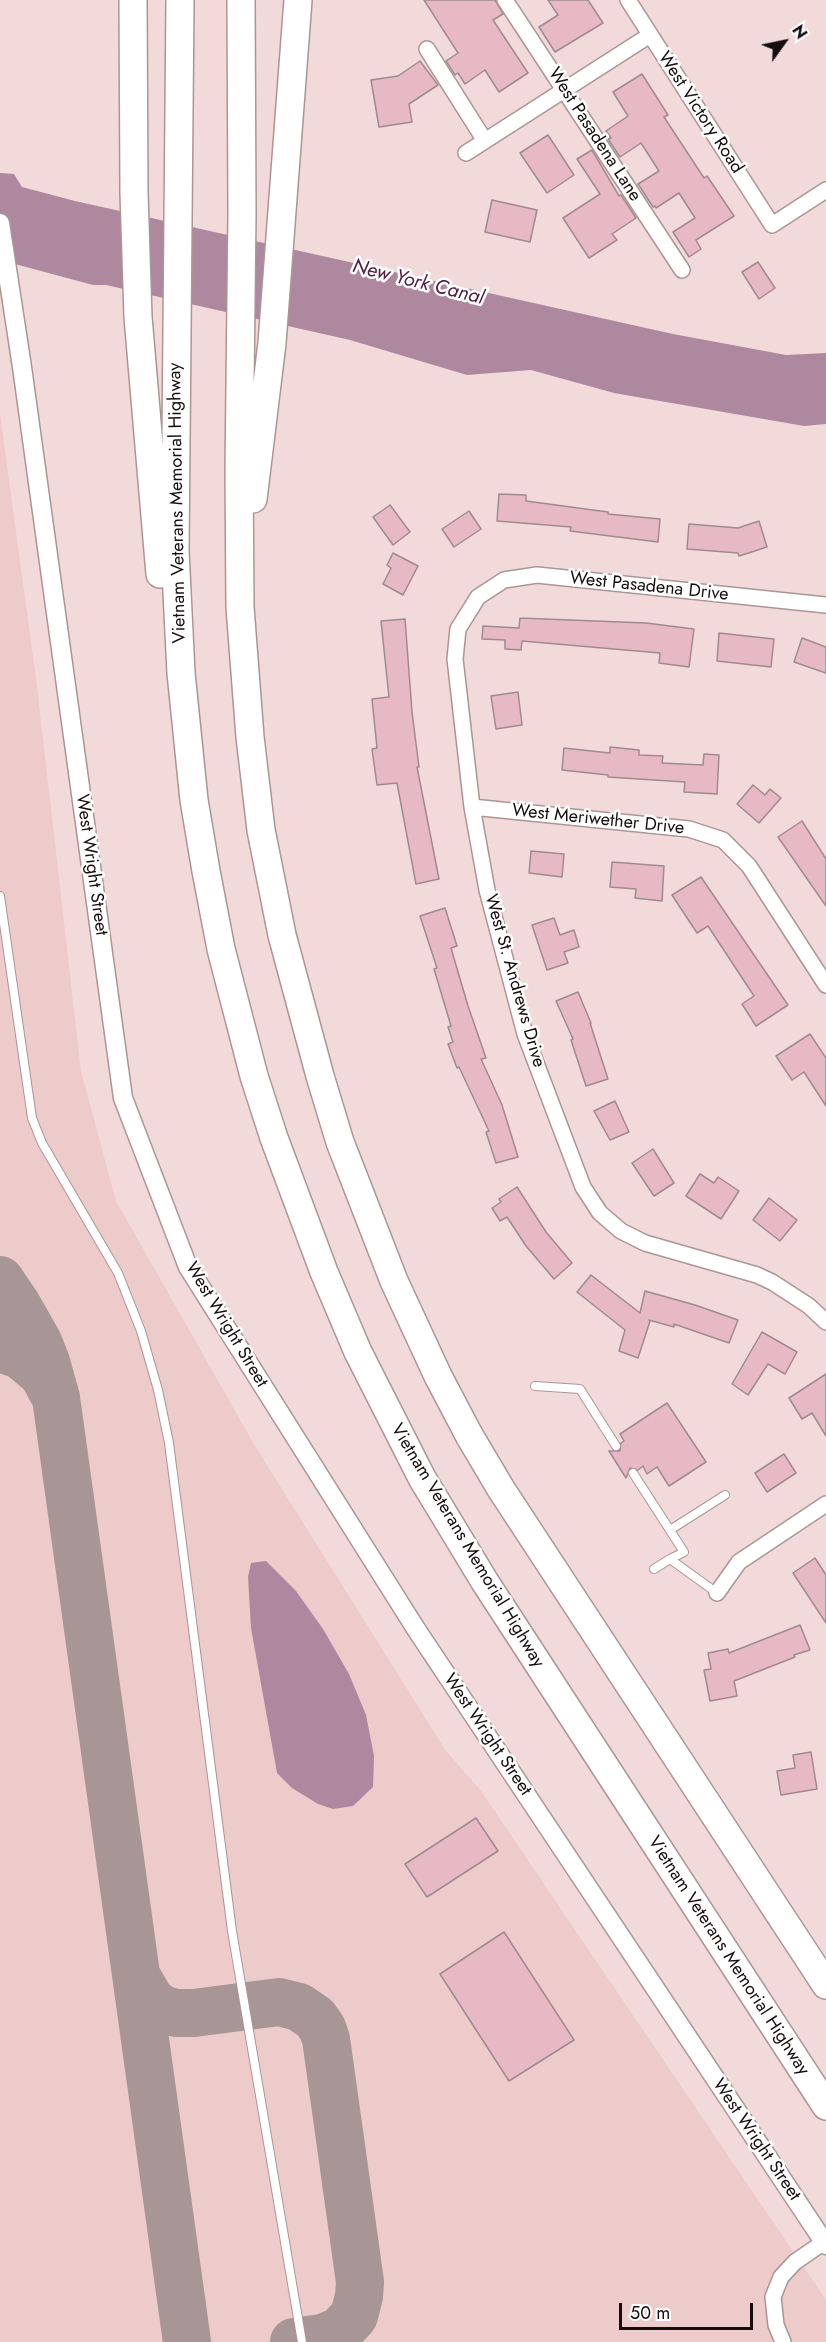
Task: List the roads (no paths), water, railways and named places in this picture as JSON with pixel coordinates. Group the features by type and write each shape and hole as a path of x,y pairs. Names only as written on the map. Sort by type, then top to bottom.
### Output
{"highway":[{"path":"133,0 134,193 138,317 159,563 194,800"},
{"name":"Vietnam Veterans Memorial Highway","path":"180,0 180,200 175,551 177,610 194,800 221,949 254,1076 274,1138 324,1272 383,1403 422,1478 485,1582 826,2106"},
{"path":"241,0 240,607 250,737 260,819 282,934 340,1142 394,1281 438,1376 469,1435 501,1489 826,1985"},
{"path":"240,607 272,343 298,0"}],"street":[{"name":"West Pasadena Lane","path":"505,0 682,270"},
{"name":"West Victory Road","path":"628,0 772,225 826,190"},
{"path":"466,153 650,34"},
{"path":"427,49 486,141"},
{"name":"West Wright Street","path":"0,223 123,1098 188,1268 416,1629 825,2243"},
{"name":"West Pasadena Drive","path":"478,597 504,580 537,575 826,605"},
{"name":"West St. Andrews Drive","path":"478,597 458,629 455,659 472,807 487,890 525,1034 583,1187 600,1213 621,1231 645,1244 757,1275 809,1306 826,1322"},
{"name":"West Meriwether Drive","path":"472,807 689,829 723,840 749,866 826,985"},
{"path":"717,1593 739,1562 826,1504"},
{"path":"783,2342 776,2325 774,2296 781,2277 795,2262 825,2243"}],"lane":[{"path":"0,896 32,1119 42,1143 118,1273 141,1331 158,1390 169,1443 232,1930 302,2342"},
{"path":"535,1386 580,1389 616,1446"},
{"path":"633,1473 684,1552 654,1569"},
{"path":"670,1530 725,1495"},
{"path":"670,1559 717,1593"}],"water":[{"name":"New York Canal","path":"0,173 14,174 22,187 75,201 673,334 786,355 826,353 826,424 804,426 614,393 531,370 467,375 350,340 106,285 93,285 0,260"},
{"path":"266,1561 296,1591 323,1629 349,1674 366,1715 374,1756 373,1787 353,1806 333,1809 318,1804 292,1788 277,1773 251,1628 248,1577 251,1563"}]}
